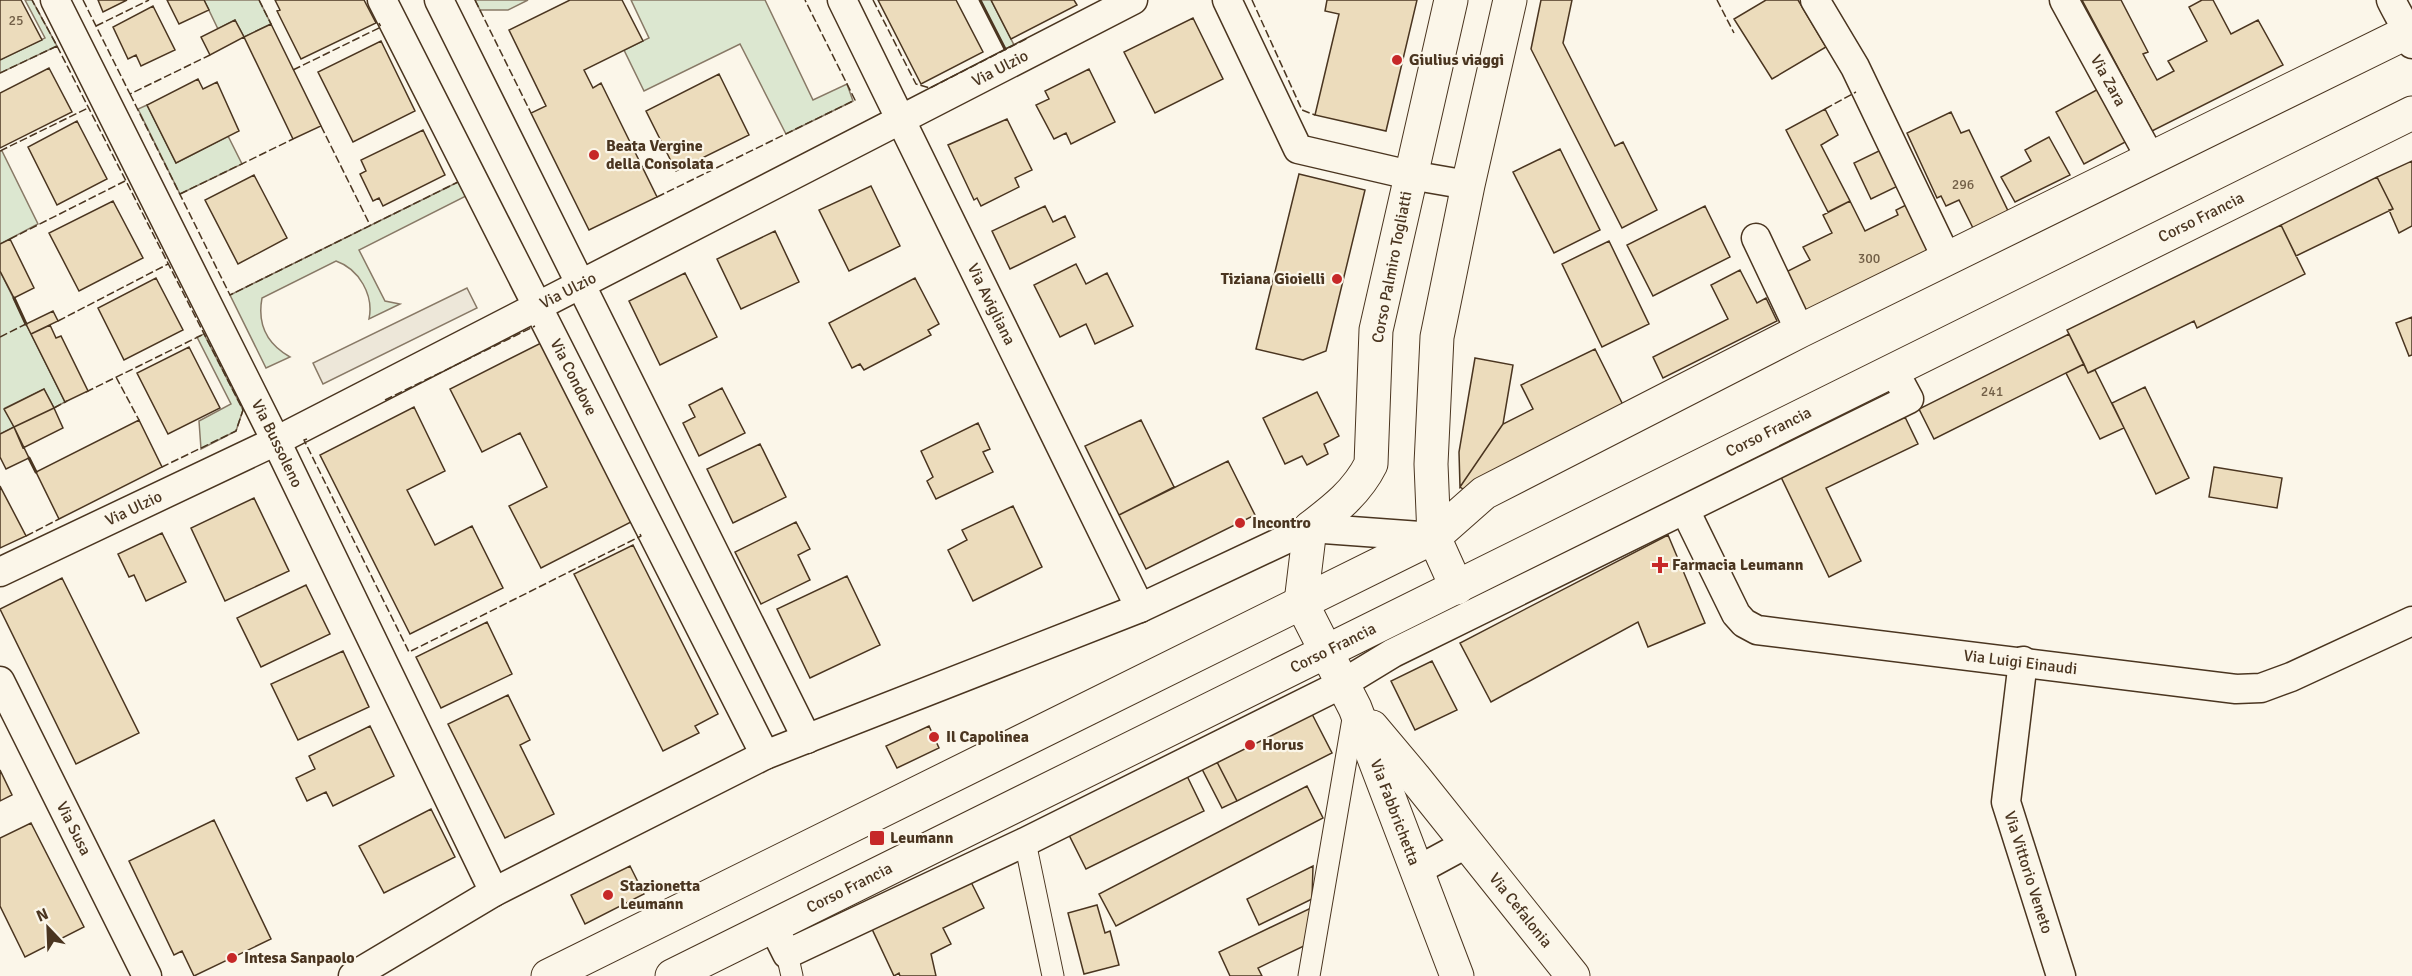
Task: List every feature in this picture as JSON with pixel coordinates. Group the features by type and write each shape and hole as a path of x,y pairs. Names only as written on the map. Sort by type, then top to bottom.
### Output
{"main road":[{"name":"Corso Palmiro Togliatti","path":"1310,528 1340,506 1362,482 1371,464 1376,330 1451,0"},
{"path":"1457,588 1434,537 1431,464 1437,337 1468,185 1510,0"},
{"path":"555,975 1434,537 1484,493 1800,332 2151,159 2404,19"},
{"name":"Corso Francia","path":"672,976 784,952 1325,651 1457,588 2412,113"},
{"path":"1310,528 1301,602 1325,651"},
{"name":"Via Fabbrichetta","path":"1325,651 1348,696 1418,870 1457,976"},
{"name":"Via Cefalonia","path":"1348,696 1573,976"}],"street":[{"name":"Via Bussoleno","path":"55,0 276,441 494,892"},
{"name":"Via Condove","path":"382,0 765,755"},
{"path":"439,0 807,739"},
{"name":"Via Avigliana","path":"842,0 1140,608"},
{"name":"Via Ulzio","path":"0,572 276,441 1133,0"},
{"path":"1227,0 1298,149 1410,175 1468,185"},
{"path":"1815,0 1855,67 1947,259"},
{"name":"Via Zara","path":"2064,0 2151,159"},
{"path":"1756,238 1800,332"},
{"name":"Corso Francia","path":"784,952 1348,696 1393,653 1909,399 1894,371"},
{"name":"Via Luigi Einaudi","path":"1685,510 1736,614 1744,623 1757,630 2236,689 2261,688 2291,677 2412,621"},
{"path":"353,976 494,892 765,755 1140,608 1310,528 1434,537"},
{"name":"Via Vittorio Veneto","path":"2023,661 2006,802 2061,976"},
{"name":"Via Susa","path":"0,681 147,976"},
{"path":"1309,976 1348,696"},
{"path":"1025,842 1053,976"},
{"path":"1418,870 1466,844"}],"green space":[{"path":"25,0 32,0 57,46 0,73 0,60 45,38"},
{"path":"204,0 259,0 271,24 244,37 235,20 218,29"},
{"path":"475,0 528,0 508,10 480,10"},
{"path":"631,0 765,0 813,100 847,84 853,101 786,134 740,44 644,91 624,50 649,38"},
{"path":"980,0 991,0 1014,45 1005,49"},
{"path":"147,105 176,163 228,136 242,164 180,194 138,109"},
{"path":"0,151 38,224 0,244"},
{"path":"458,182 466,196 359,250 385,301 400,304 369,319 369,301 363,284 352,270 336,261 262,298 261,317 265,333 275,346 290,357 266,368 230,295"},
{"path":"0,271 65,402 54,408 44,389 5,408 14,427 0,434"},
{"path":"204,334 243,410 236,431 201,449 199,421 231,404 197,337"}],"shaded area":[{"path":"467,288 477,308 323,384 313,363"}],"building":[{"path":"0,0 21,0 42,40 0,60"},
{"path":"98,0 127,0 103,12"},
{"path":"167,0 204,0 209,10 179,24"},
{"path":"275,0 364,0 376,23 301,59 277,11 280,10"},
{"name":"Beata Vergine della Consolata","path":"570,0 622,0 643,41 584,70 593,88 601,83 657,197 589,230 531,113 546,106 509,30"},
{"path":"878,0 956,0 983,52 921,84"},
{"path":"991,0 1074,0 1077,5 1011,39"},
{"path":"1327,0 1417,0 1386,131 1315,115 1339,14 1325,11"},
{"path":"1541,0 1572,0 1563,43 1615,146 1623,142 1657,210 1622,228 1531,49"},
{"path":"1766,0 1798,0 1826,47 1772,79 1734,19"},
{"path":"2082,0 2121,0 2148,52 2143,54 2157,80 2174,71 2168,61 2207,41 2189,7 2202,0 2213,0 2231,34 2258,20 2283,65 2152,131"},
{"path":"153,6 175,50 141,66 136,55 128,59 113,27"},
{"path":"1193,18 1223,79 1155,113 1124,52"},
{"path":"235,20 244,37 210,55 201,37"},
{"path":"271,24 321,126 293,139 244,37"},
{"path":"381,41 415,111 353,142 318,72"},
{"path":"49,68 72,112 0,148 0,93"},
{"path":"1089,69 1115,122 1071,144 1066,133 1054,139 1036,105 1049,99 1045,91"},
{"path":"719,74 749,135 676,171 646,111"},
{"path":"198,79 203,89 217,82 239,131 176,163 147,105"},
{"path":"2102,87 2131,139 2084,164 2056,112"},
{"path":"1825,109 1838,135 1821,145 1850,201 1828,212 1786,130"},
{"path":"1951,112 1961,133 1969,130 2010,215 1975,232 1959,200 1946,206 1941,196 1937,198 1907,133"},
{"path":"1007,119 1032,170 1015,178 1019,187 981,206 977,198 974,200 948,145"},
{"path":"77,121 107,179 57,205 28,147"},
{"path":"423,130 445,175 383,206 379,198 373,201 360,174 366,171 361,160"},
{"path":"2049,137 2070,175 2015,202 2001,177 2031,161 2025,150"},
{"path":"1560,149 1600,230 1554,253 1513,172"},
{"path":"1883,149 1900,185 1871,199 1854,163"},
{"path":"2412,161 2412,226 2399,233 2389,210 2393,209 2377,177"},
{"path":"1299,174 1365,190 1326,351 1303,360 1256,349"},
{"path":"254,175 287,238 238,264 205,200"},
{"path":"2377,177 2393,209 2296,256 2281,225"},
{"path":"871,186 900,246 849,271 819,210"},
{"path":"113,201 143,258 79,291 49,233"},
{"path":"1850,201 1865,231 1898,215 1896,210 1910,203 1936,255 1803,319 1782,274 1810,260 1803,247 1832,233 1823,215"},
{"path":"1045,206 1053,222 1065,216 1075,237 1010,269 992,231"},
{"path":"1705,206 1730,257 1653,296 1627,245"},
{"path":"2281,225 2305,274 2197,328 2194,321 2088,373 2067,330"},
{"path":"775,231 799,282 741,309 717,259"},
{"path":"10,239 34,288 14,298 0,271 0,244"},
{"path":"1609,241 1649,324 1602,347 1562,264"},
{"path":"1076,264 1086,284 1107,273 1133,326 1095,344 1086,324 1060,337 1034,285"},
{"path":"1740,270 1757,303 1766,298 1777,321 1663,378 1653,357 1728,319 1711,285"},
{"path":"685,273 717,337 660,365 629,301"},
{"path":"156,278 183,330 124,360 98,308"},
{"path":"915,278 939,324 928,330 931,335 864,370 860,364 852,368 829,323"},
{"path":"53,311 58,321 31,334 26,324"},
{"path":"2412,317 2412,355 2409,356 2396,323"},
{"path":"50,325 56,338 61,336 88,391 65,402 31,334"},
{"path":"2069,334 2084,364 1934,439 1919,409"},
{"path":"543,342 633,521 541,568 509,506 547,487 520,433 482,452 450,389"},
{"path":"189,347 220,408 168,434 137,373"},
{"path":"1595,349 1625,409 1463,489 1460,487 1503,424 1533,409 1521,385"},
{"path":"1475,358 1513,365 1503,424 1460,487 1459,452"},
{"path":"2084,364 2088,373 2095,370 2124,428 2100,439 2066,373"},
{"path":"2145,387 2189,478 2156,494 2112,403"},
{"path":"722,388 745,433 699,456 683,423 695,417 689,405"},
{"path":"44,389 54,408 14,427 4,409"},
{"path":"1317,392 1339,436 1324,444 1328,454 1307,465 1302,456 1285,464 1263,418"},
{"path":"414,407 445,471 407,490 435,545 472,526 503,588 410,634 320,455"},
{"path":"54,408 63,428 23,448 14,427"},
{"path":"1905,417 1918,444 1826,488 1861,561 1829,577 1781,477"},
{"path":"139,420 162,467 59,519 36,472"},
{"path":"1141,420 1174,487 1119,515 1085,446"},
{"path":"978,423 990,449 983,452 993,472 936,499 927,481 933,477 921,451"},
{"path":"14,427 29,458 6,469 0,457 0,434"},
{"path":"760,444 786,497 733,523 707,469"},
{"path":"1228,461 1255,515 1146,569 1119,515"},
{"path":"2214,467 2282,478 2277,508 2209,497"},
{"path":"0,486 26,536 0,548"},
{"path":"254,498 289,571 225,601 191,528"},
{"path":"1013,506 1042,567 973,601 948,550 967,540 962,530"},
{"path":"796,522 810,549 798,555 810,580 761,604 735,552"},
{"path":"162,533 186,582 146,601 134,575 129,577 118,554"},
{"path":"1668,535 1705,623 1648,647 1638,622 1491,702 1460,643"},
{"path":"633,545 718,714 695,726 699,733 663,751 574,574"},
{"path":"847,576 880,645 810,678 777,609"},
{"path":"62,578 139,733 76,764 0,609"},
{"path":"306,585 330,634 261,667 237,618"},
{"path":"487,622 512,674 441,708 416,657"},
{"path":"343,651 369,707 298,740 271,684"},
{"path":"1432,661 1457,710 1415,730 1391,681"},
{"path":"508,695 530,740 520,745 554,814 505,838 448,724"},
{"path":"1312,714 1332,753 1237,801 1217,762"},
{"path":"370,726 394,776 333,806 326,792 307,801 296,778 315,769 309,756"},
{"path":"929,726 939,748 897,768 886,746"},
{"path":"1217,762 1237,801 1222,808 1202,769"},
{"path":"0,770 12,795 0,801"},
{"path":"1187,776 1204,811 1086,869 1069,835"},
{"path":"1307,786 1323,818 1116,926 1099,894"},
{"path":"431,809 455,857 384,893 359,846"},
{"path":"214,820 271,939 194,976 182,951 174,955 129,861"},
{"path":"31,823 84,927 25,957 0,906 0,838"},
{"name":"Stazionetta Leumann","path":"630,866 644,894 585,924 571,895"},
{"path":"1313,866 1312,899 1259,925 1247,899"},
{"path":"971,882 984,908 943,928 951,944 931,954 936,976 900,976 899,973 894,976 872,929"},
{"path":"1097,905 1105,933 1110,931 1119,965 1084,974 1068,913"},
{"path":"1311,908 1306,945 1258,968 1262,976 1230,976 1219,952"}],"fence":[{"path":"0,73 57,46 32,0"},
{"path":"83,0 130,94 210,55"},
{"path":"96,26 149,0"},
{"path":"259,0 271,24"},
{"path":"475,0 531,113"},
{"path":"657,197 855,100 805,0"},
{"path":"873,0 916,84 930,88 1028,38"},
{"path":"1252,0 1302,110 1315,115"},
{"path":"1717,0 1734,33"},
{"path":"293,70 381,27 379,23"},
{"path":"57,46 243,410 236,431 162,467"},
{"path":"1825,109 1856,92"},
{"path":"130,94 230,295 458,182"},
{"path":"0,151 88,108"},
{"path":"321,126 370,225"},
{"path":"180,194 293,139"},
{"path":"10,239 125,181"},
{"path":"58,321 168,264"},
{"path":"0,337 26,324"},
{"path":"385,400 535,326"},
{"path":"86,392 204,334"},
{"path":"116,377 139,420"},
{"path":"54,408 67,401"},
{"path":"307,439 304,440 409,652 641,536 640,534"},
{"path":"26,536 59,519"}],"wall":[{"path":"980,0 1005,49"},
{"path":"14,298 26,324"},
{"path":"29,458 36,472"}],"place":[{"name":"Giulius viaggi","path":"1397,60"},
{"name":"Beata Vergine della Consolata","path":"594,155"},
{"name":"Tiziana Gioielli","path":"1337,279"},
{"name":"Incontro","path":"1240,523"},
{"name":"Farmacia Leumann","path":"1660,565"},
{"name":"Il Capolinea","path":"934,737"},
{"name":"Horus","path":"1250,745"},
{"name":"Leumann","path":"877,838"},
{"name":"Stazionetta Leumann","path":"608,895"},
{"name":"Intesa Sanpaolo","path":"232,958"}]}
